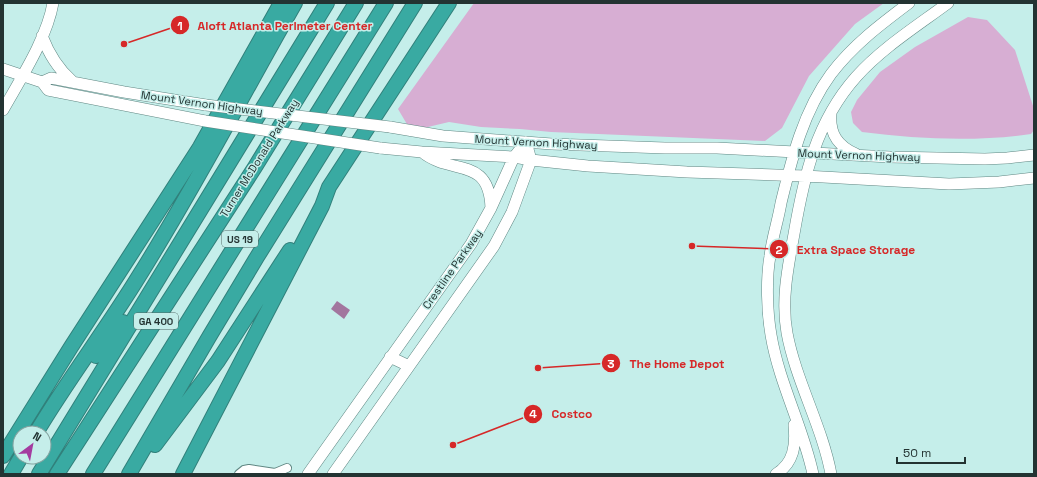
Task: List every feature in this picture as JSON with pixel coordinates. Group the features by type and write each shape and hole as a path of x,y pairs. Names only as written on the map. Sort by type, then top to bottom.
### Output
{"highway":[{"path":"3,456 71,347 200,147 281,3"},
{"path":"41,425 139,278 196,182 241,98 295,3"},
{"path":"39,474 327,3"},
{"name":"Turner McDonald Parkway","path":"57,474 255,167 356,3"},
{"name":"US 19","path":"93,474 386,3"},
{"name":"US 19","path":"129,474 208,337 415,3"},
{"path":"133,474 218,361 278,269 328,187 448,3"},
{"path":"184,474 322,206 328,187"},
{"path":"45,418 155,284"},
{"path":"11,474 16,465"}],"main road":[{"path":"3,110 42,36 49,19 53,3"},
{"path":"813,474 794,411 775,356 768,309 770,257 793,152 818,94 845,57 862,40 909,3"},
{"path":"831,474 826,454 791,351 785,316 784,299 789,264 798,207 805,176 823,126 831,110 857,76 888,48 948,3"},
{"path":"42,36 55,63 61,72 72,82"},
{"name":"Mount Vernon Highway","path":"3,69 42,82 48,90 205,121 380,148 514,157 588,166 949,184 999,182 1034,178"},
{"name":"Mount Vernon Highway","path":"42,82 51,78 206,105 390,127 443,136 526,142 665,148 717,148 861,156 985,159 1034,155"},
{"path":"831,110 830,125 835,136 843,147 861,156"},
{"path":"526,142 532,160"},
{"name":"Crestline Parkway","path":"308,474 471,244 491,208 514,157 526,142"},
{"path":"422,152 435,160 469,169 478,175 485,182 489,190 491,208"},
{"name":"Crestline Parkway","path":"333,474 494,246 512,212 532,160"},
{"path":"390,357 409,366"},
{"path":"776,474 789,462 793,452 795,437 794,411"}],"street":[{"path":"239,474 244,470 249,469 275,474 287,468"}],"shaded area":[{"path":"474,3 884,3 855,24 809,76 782,128 765,141 551,132 481,127 449,122 411,131 398,109"},
{"path":"968,17 987,20 1015,50 1034,109 1034,130 1031,134 968,139 925,138 862,132 853,123 851,112 857,100 880,72 915,47"},
{"path":"337,301 350,310 344,319 331,309"}],"place":[{"name":"Aloft Atlanta Perimeter Center","path":"124,44"},
{"name":"Extra Space Storage","path":"692,246"},
{"name":"The Home Depot","path":"538,368"},
{"name":"Costco","path":"453,445"}]}
